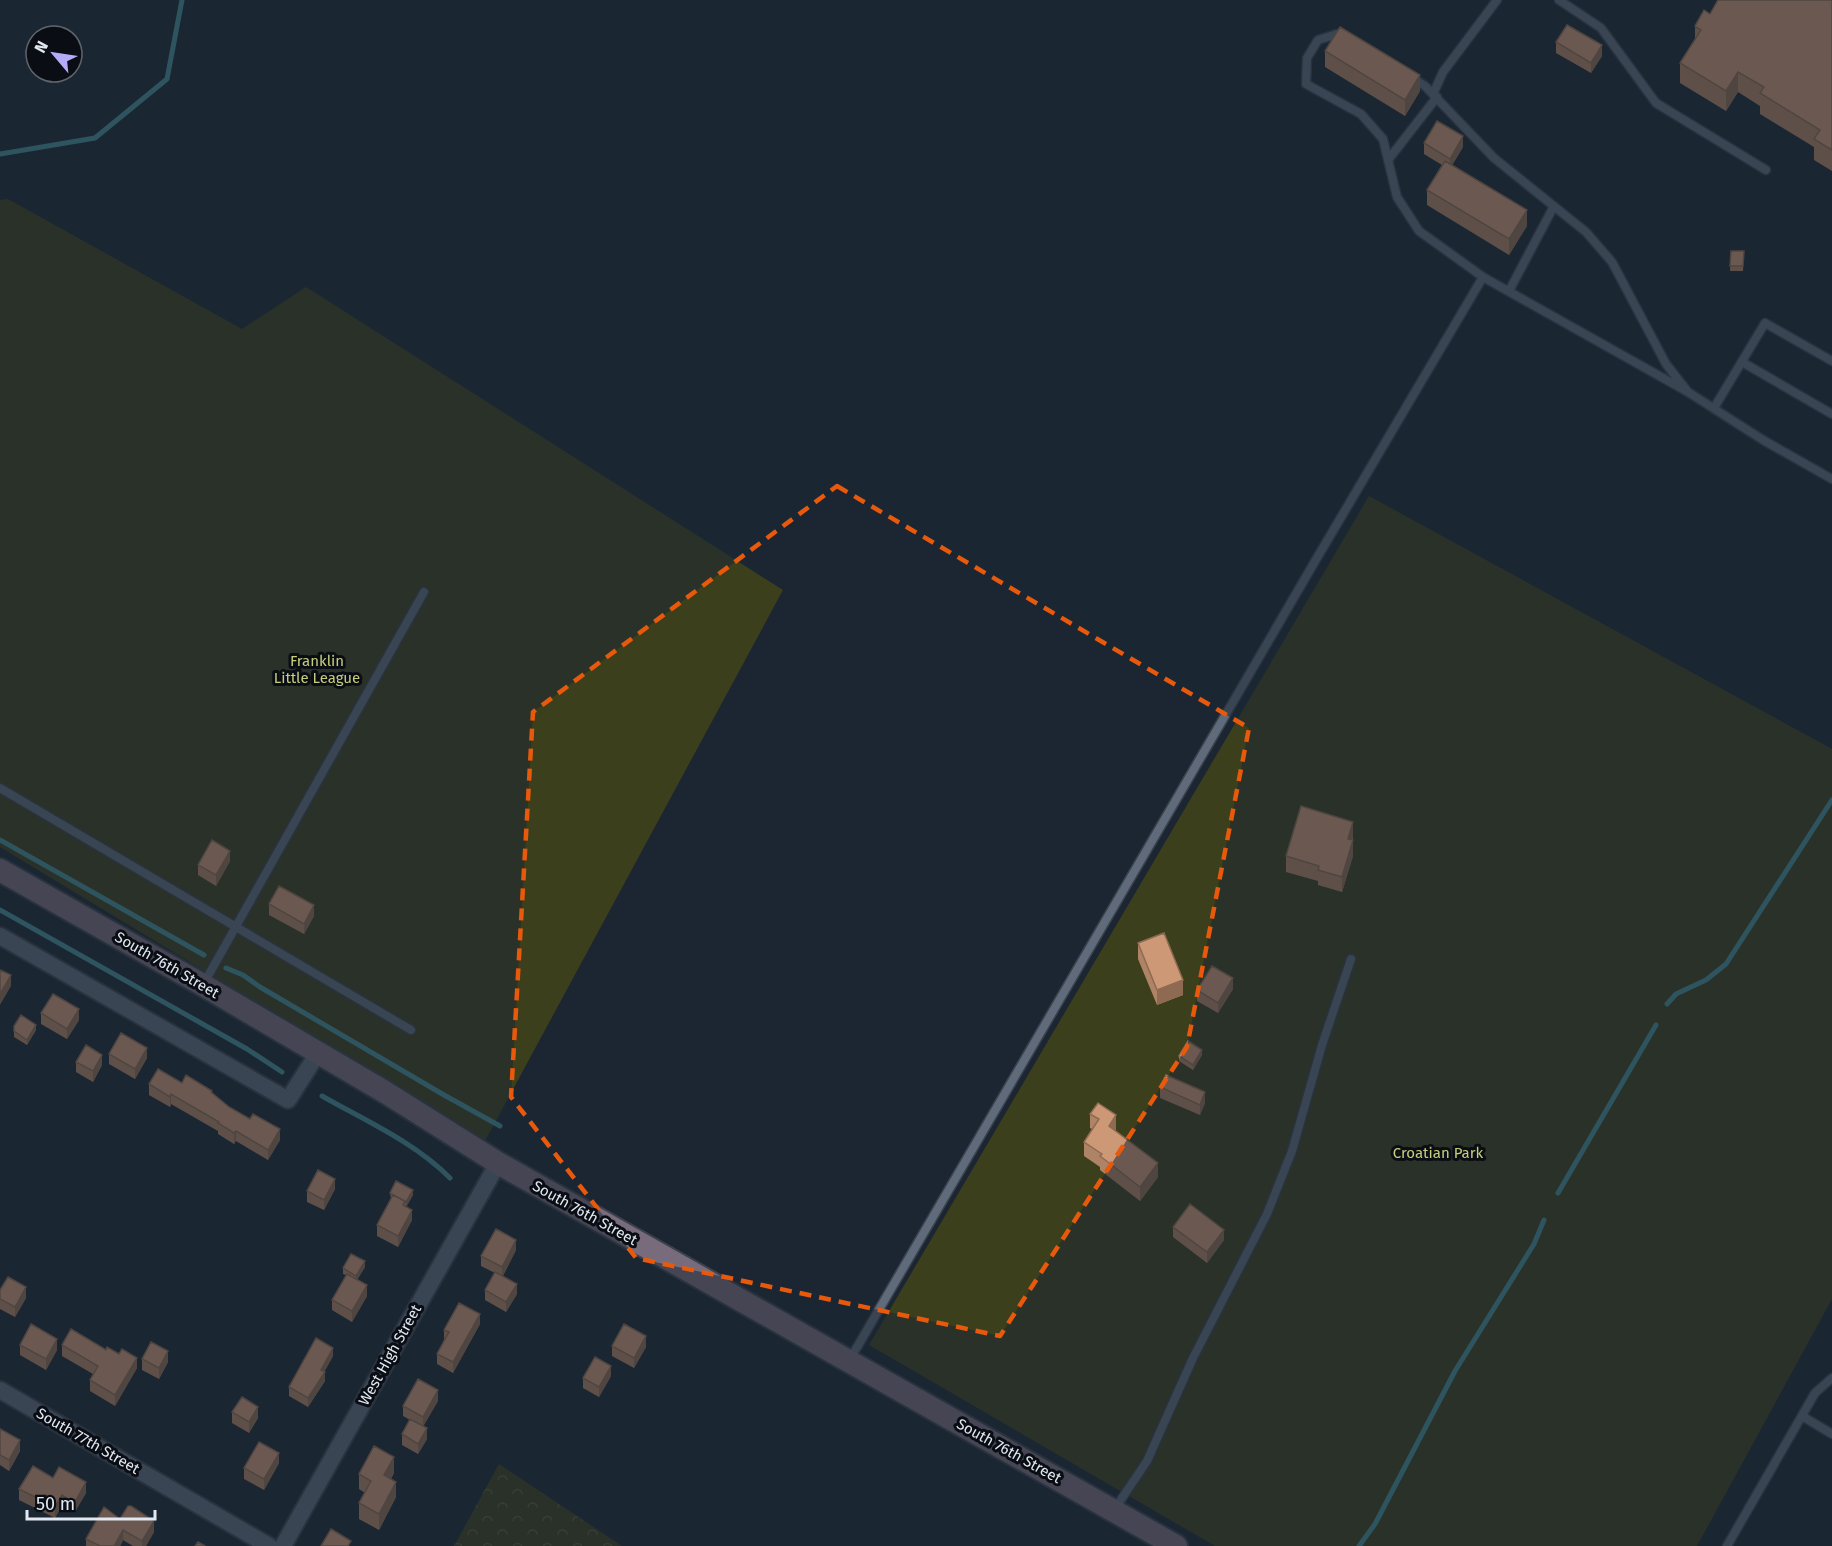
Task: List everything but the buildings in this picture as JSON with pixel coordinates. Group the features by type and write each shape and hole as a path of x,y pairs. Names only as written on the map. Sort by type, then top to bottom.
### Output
{"main road":[{"name":"South 76th Street","path":"0,870 203,985 384,1092 498,1163 1176,1546"}],"street":[{"path":"0,936 288,1100 318,1053"},
{"name":"West High Street","path":"283,1546 498,1163"},
{"name":"South 77th Street","path":"0,1390 269,1546"}],"lane":[{"path":"1388,160 1435,96 1443,72 1497,0"},
{"path":"1559,0 1601,28 1656,103 1766,170"},
{"path":"1347,39 1337,34 1318,39 1307,58 1306,84 1361,114 1383,139 1397,197 1419,231 1483,277 1688,392 1832,479"},
{"path":"1406,74 1425,86 1494,158 1586,232 1612,262 1666,364 1688,392"},
{"path":"1509,291 1554,206"},
{"path":"849,1362 1483,277"},
{"path":"1713,408 1766,323 1832,361"},
{"path":"1742,362 1832,414"},
{"path":"203,985 424,591"},
{"path":"0,788 411,1030"},
{"path":"1114,1511 1147,1461 1193,1358 1267,1214 1292,1151 1322,1046 1351,959"},
{"path":"1727,1546 1815,1394 1832,1378"},
{"path":"1802,1416 1832,1434"}],"highlighted area":[{"path":"837,486 1249,728 1187,1047 1000,1336 636,1258 511,1097 533,712"}],"green space":[{"name":"Franklin Little League","path":"8,199 242,329 306,287 783,590 485,1141 0,847 0,200"},
{"name":"Croatian Park","path":"1369,496 1832,749 1832,1299 1697,1546 1215,1546 869,1345"},
{"path":"499,1464 622,1546 454,1546"}],"waterway":[{"path":"0,154 95,138 167,79 182,0"},
{"path":"1667,1004 1676,994 1706,980 1726,964 1832,800"},
{"path":"0,840 204,955"},
{"path":"0,910 247,1049 282,1072"},
{"path":"226,968 243,975 500,1126"},
{"path":"1558,1193 1656,1025"},
{"path":"322,1096 405,1143 450,1178"},
{"path":"1359,1546 1375,1524 1455,1371 1534,1244 1544,1220"}]}
